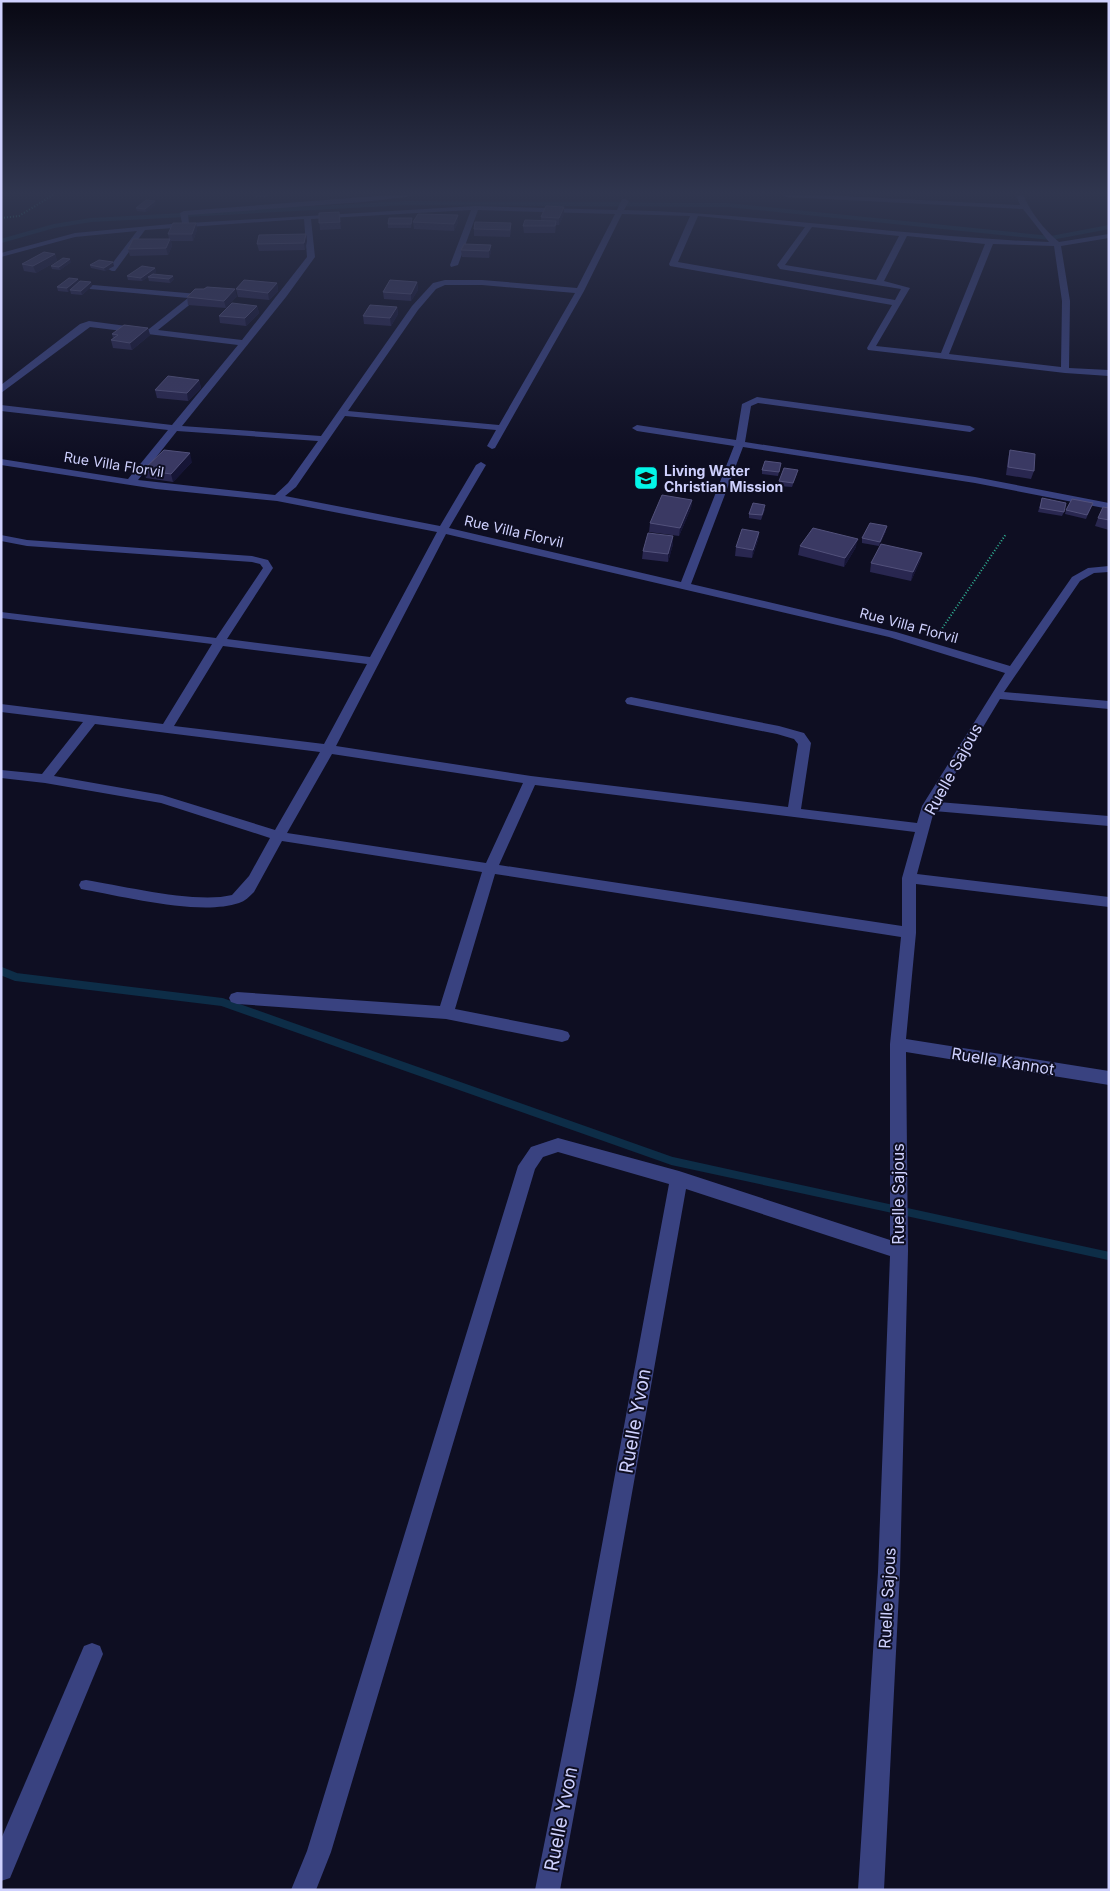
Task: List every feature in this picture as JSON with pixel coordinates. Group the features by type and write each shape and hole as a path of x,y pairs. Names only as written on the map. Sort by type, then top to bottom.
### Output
{"street":[{"path":"131,482 291,283"},
{"path":"277,498 292,485 415,308 436,286 444,283"},
{"path":"484,283 580,291"},
{"path":"492,446 584,283"},
{"path":"784,283 897,303"},
{"path":"880,283 906,288 871,348 1065,370 1109,373"},
{"path":"944,356 973,283"},
{"path":"1062,283 1066,301 1065,370"},
{"path":"93,287 194,296 152,331"},
{"path":"1,390 86,324 94,323 244,343"},
{"path":"685,585 740,443 747,404 757,400 970,429"},
{"path":"1,408 175,428 325,438"},
{"path":"343,413 503,428"},
{"path":"637,428 975,480 1109,506"},
{"name":"Rue Villa Florvil","path":"1,462 156,486 277,498 442,530 892,634 1012,671"},
{"path":"86,885 191,901 235,900 248,890 328,749 442,530 481,465"},
{"path":"1,538 27,543 262,561 267,564 268,568 219,642 166,729"},
{"name":"Ruelle Sajous","path":"871,1890 889,1572 899,1251 898,1044 909,933 910,878 929,806 996,694 1076,579 1092,570 1109,569"},
{"path":"1,615 374,661"},
{"path":"996,694 1109,705"},
{"path":"631,701 779,730 799,736 804,743 794,812"},
{"path":"1,708 328,749 531,780 922,828"},
{"path":"46,779 92,719"},
{"path":"1,774 46,779 162,799 278,836 909,933"},
{"path":"446,1014 490,869 531,780"},
{"path":"929,806 1109,821"},
{"path":"910,878 1109,902"},
{"path":"237,998 446,1014 562,1036"},
{"name":"Ruelle Kannot","path":"898,1044 1109,1078"},
{"path":"303,1890 322,1842 527,1166 537,1152 558,1145 679,1179 899,1251"},
{"name":"Ruelle Yvon","path":"547,1890 588,1680 679,1179"},
{"path":"1,1869 92,1654"}],"path":[{"path":"930,645 1006,534"}],"building":[{"path":"62,283 73,283 67,288 57,287"},
{"path":"78,283 90,283 81,291 70,290"},
{"path":"241,283 277,283 268,293 236,289"},
{"path":"388,283 416,283 411,294 383,292"},
{"path":"207,287 235,289 224,301 187,297 195,289"},
{"path":"232,303 257,306 245,318 219,316"},
{"path":"370,305 397,307 390,318 363,316"},
{"path":"124,325 148,328 130,343 111,340 118,335 112,334"},
{"path":"168,376 199,380 187,393 155,390"},
{"path":"164,450 190,453 171,474 143,470"},
{"path":"1010,450 1035,454 1034,471 1008,467"},
{"path":"765,461 781,463 779,472 762,470"},
{"path":"784,468 798,470 793,483 779,481"},
{"path":"662,495 692,500 680,528 650,523"},
{"path":"1042,498 1066,503 1064,512 1040,508"},
{"path":"1072,499 1093,503 1087,515 1066,510"},
{"path":"753,503 765,505 762,515 749,514"},
{"path":"1103,507 1109,508 1109,520 1098,518"},
{"path":"870,523 887,526 880,542 862,538"},
{"path":"813,528 858,539 845,558 800,546"},
{"path":"742,529 759,532 753,550 736,547"},
{"path":"648,533 673,536 668,554 643,551"},
{"path":"881,544 922,553 913,572 871,563"}],"waterway":[{"path":"1,971 16,977 222,1002 672,1161 1109,1256"}],"place":[{"name":"Living Water Christian Mission","path":"646,478"}]}
